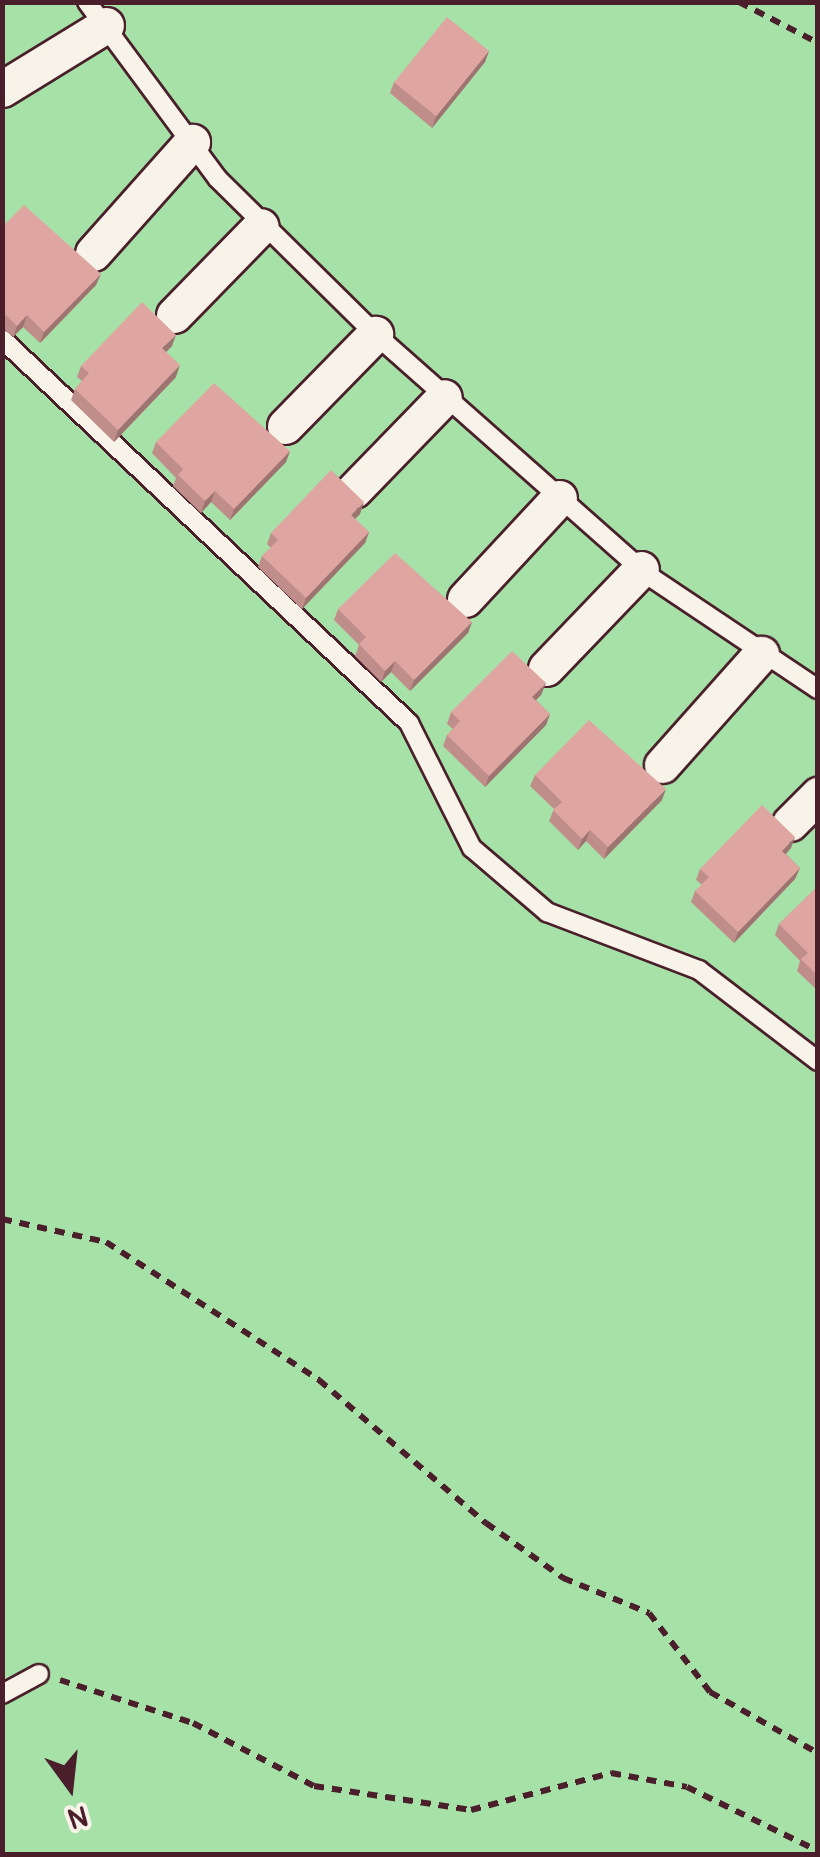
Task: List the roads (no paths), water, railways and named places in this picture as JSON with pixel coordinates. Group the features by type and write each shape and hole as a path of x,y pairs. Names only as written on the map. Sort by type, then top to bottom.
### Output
{"street":[{"path":"2,89 97,14"},
{"path":"94,253 192,142"},
{"path":"174,315 261,226"},
{"path":"285,426 375,334"},
{"path":"354,490 444,397"},
{"path":"465,599 559,498"},
{"path":"546,668 640,569"},
{"path":"662,765 760,654"},
{"path":"790,824 818,795"}],"lane":[{"path":"97,14 192,142 261,226 375,334 640,569 760,654 818,689"},
{"path":"2,340 409,724 472,848 546,912 699,970 818,1061"},
{"path":"2,1694 40,1674"}]}
